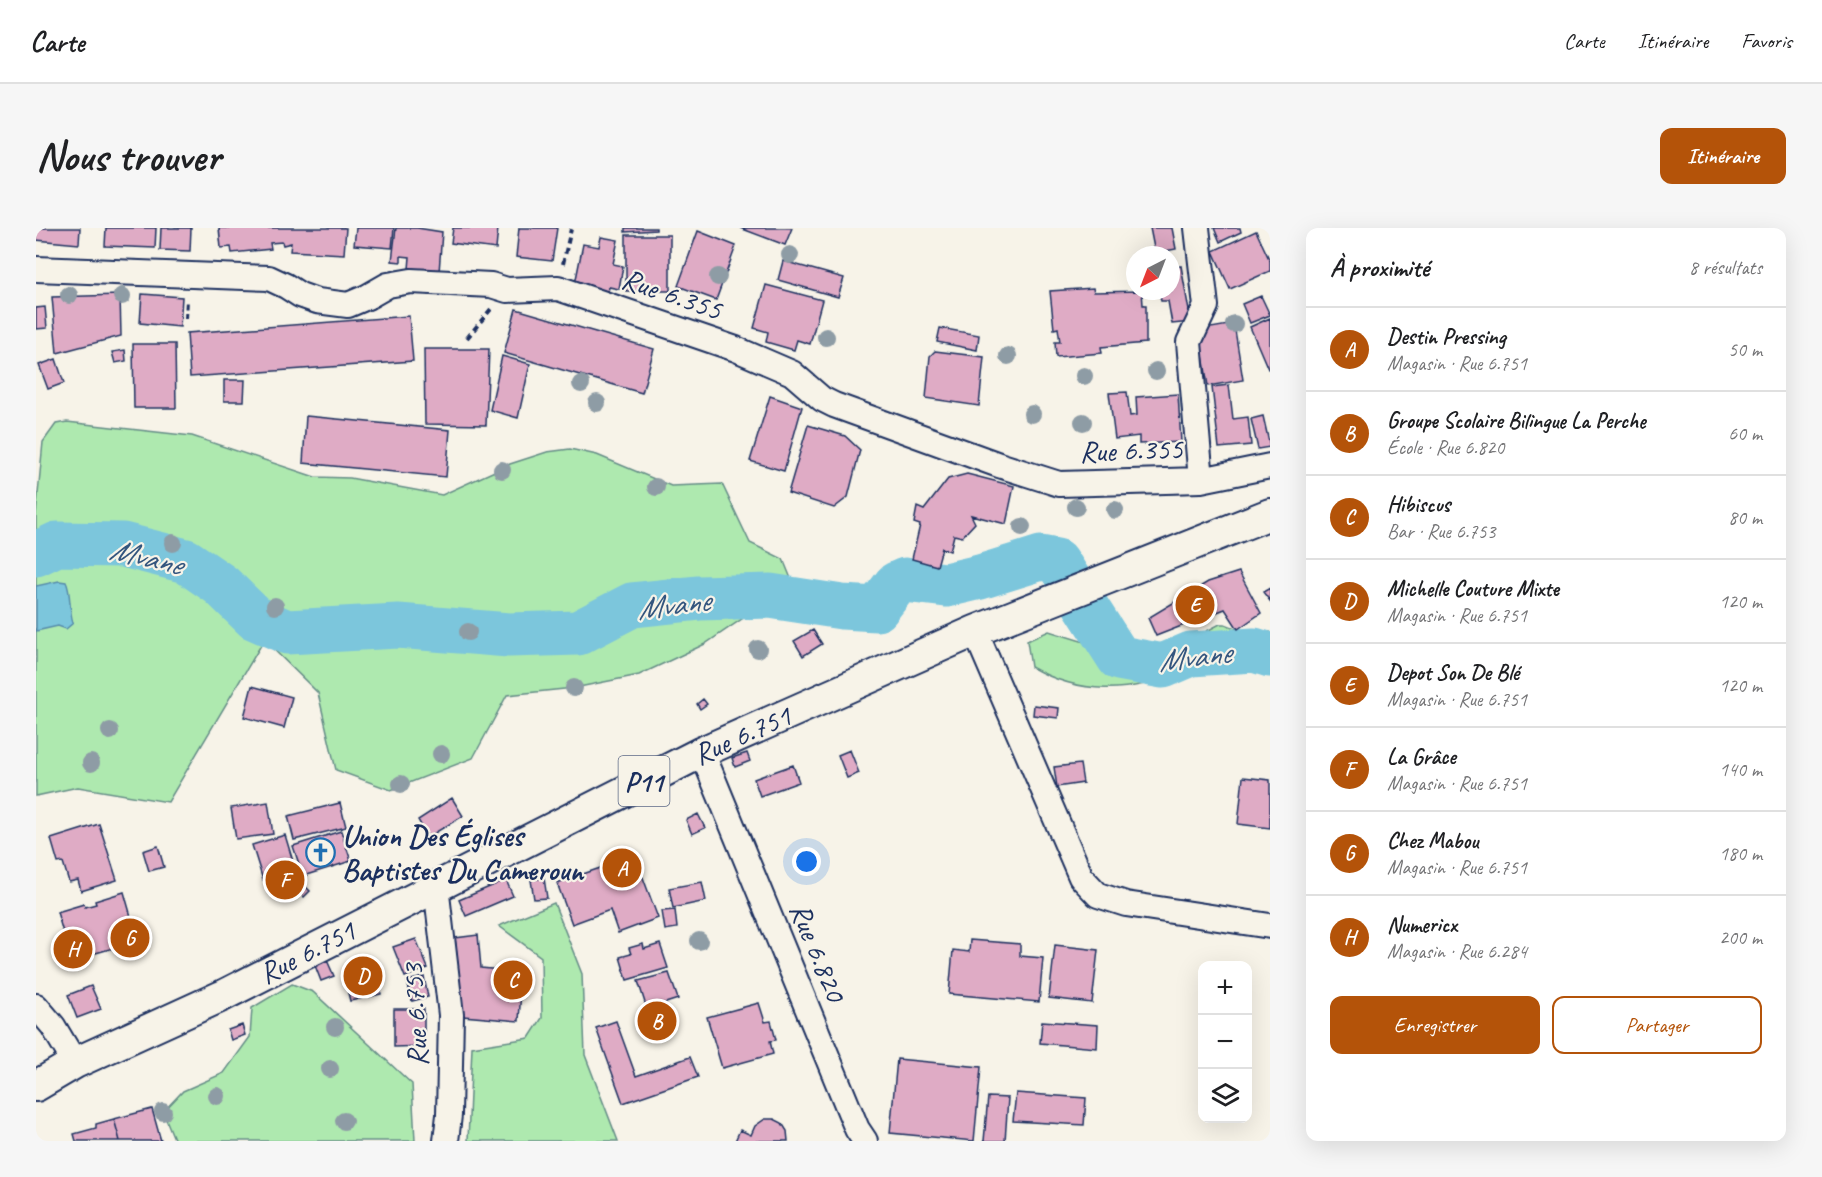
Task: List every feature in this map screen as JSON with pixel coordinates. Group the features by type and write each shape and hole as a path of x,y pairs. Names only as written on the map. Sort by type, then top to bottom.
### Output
{"main road":[{"name":"Rue 6.751","path":"36,1086 75,1063 222,996 702,752 975,631 1270,514"}],"street":[{"path":"1197,228 1206,306 1190,342 1201,480"},
{"name":"Rue 6.355","path":"36,269 269,278 300,295 317,301 348,304 367,297 388,285 411,281 491,285 507,290 558,288 736,350 792,373 822,399 834,405 1059,484 1201,480 1270,466"},
{"path":"975,631 1081,877 1098,896 1126,904 1270,926"},
{"name":"Rue 6.820","path":"702,752 853,1118 865,1141"},
{"name":"Rue 6.753","path":"436,886 451,1015 449,1115 446,1141"},
{"path":"36,1006 52,1026 75,1063"}],"path":[{"path":"558,288 571,229"},
{"path":"467,338 507,290"}],"green space":[{"path":"67,422 192,436 315,477 350,478 442,495 510,464 547,452 570,449 597,455 671,486 722,484 750,543 783,559 805,613 777,608 748,615 705,644 639,675 574,688 507,695 473,758 391,790 336,770 318,693 264,640 168,802 78,787 36,796 36,515 43,442 56,424"},
{"path":"1220,624 1256,636 1270,632 1270,664 1233,652 1216,652 1205,656 1181,672 1162,679 1124,687 1105,688 1068,683 1031,667 1027,641 1049,631 1094,645 1128,642 1157,651 1174,648"},
{"path":"554,903 582,974 585,1055 618,1141 468,1141 472,1047 529,1038 542,1018 541,957 499,926"},
{"path":"292,984 313,992 412,1084 415,1141 175,1141 163,1112 183,1091 224,1073 250,1037 252,1008"}],"water":[{"path":"59,581 66,582 68,586 73,623 66,629 58,626 36,631 36,586"}],"building":[{"path":"36,228 80,228 79,244 36,240"},
{"path":"106,228 156,228 155,248 105,246"},
{"path":"161,228 191,228 190,251 160,250"},
{"path":"219,228 346,228 344,254 290,251 291,243 283,245 282,242 270,243 271,249 232,253 231,247 221,248"},
{"path":"356,228 394,228 392,248 354,245"},
{"path":"396,228 417,228 442,232 439,272 409,269 410,257 401,256 401,262 392,261"},
{"path":"453,228 498,228 496,249 451,243"},
{"path":"519,228 557,228 552,261 516,257"},
{"path":"625,228 656,228 656,230 625,232"},
{"path":"740,228 792,228 785,245"},
{"path":"1150,228 1172,228 1175,246 1154,246"},
{"path":"1214,228 1240,228 1241,232 1220,242"},
{"path":"698,231 736,246 716,300 678,286"},
{"path":"1256,231 1270,261 1270,271 1230,289 1213,251"},
{"path":"626,235 670,235 670,291 626,291"},
{"path":"601,237 618,240 613,264 623,266 619,289 609,287 608,292 575,284 583,244 599,247"},
{"path":"783,261 844,278 838,297 778,280"},
{"path":"1180,266 1191,322 1172,324 1168,301 1161,300 1180,300"},
{"path":"766,285 822,300 810,344 797,340 794,350 766,342 768,332 754,328"},
{"path":"1093,288 1094,292 1126,291 1126,300 1143,300 1143,305 1146,305 1146,343 1101,347 1102,353 1056,357 1055,342 1060,342 1058,328 1054,329 1050,291"},
{"path":"142,294 182,297 180,327 140,323"},
{"path":"120,295 121,336 57,353 52,297"},
{"path":"1261,296 1270,315 1250,323 1242,304"},
{"path":"45,307 47,328 36,329 36,308"},
{"path":"516,309 654,349 642,393 504,353"},
{"path":"409,316 413,361 190,377 187,333"},
{"path":"1270,318 1270,369 1268,369 1250,327"},
{"path":"1234,324 1243,380 1208,386 1199,330"},
{"path":"940,328 979,335 977,350 937,342"},
{"path":"133,344 175,344 176,408 134,408"},
{"path":"424,349 489,349 486,425 425,424"},
{"path":"125,350 126,361 115,363 112,352"},
{"path":"935,351 984,357 979,406 926,398 930,356"},
{"path":"502,356 530,364 518,418 490,410"},
{"path":"56,359 64,383 48,389 39,365"},
{"path":"224,380 245,380 244,401 224,401"},
{"path":"1229,385 1233,419 1248,417 1251,445 1219,448 1212,387"},
{"path":"1127,392 1130,416 1137,415 1136,397 1178,394 1181,442 1139,444 1139,436 1115,439 1109,393"},
{"path":"770,396 802,407 784,471 750,461"},
{"path":"306,416 450,430 446,477 303,463"},
{"path":"1263,416 1270,447 1258,449 1251,419"},
{"path":"808,425 845,436 860,450 848,497 834,508 788,493"},
{"path":"967,474 1014,486 1006,524 971,515 975,523 962,537 954,535 950,551 942,548 937,566 912,559 920,525 914,523 917,507 924,510 948,479"},
{"path":"1239,572 1261,613 1238,629 1225,609 1156,636 1148,618 1208,582"},
{"path":"1270,588 1270,601 1263,592"},
{"path":"813,630 822,644 803,656 794,641"},
{"path":"252,686 292,697 284,728 244,717"},
{"path":"703,699 707,704 700,709 697,704"},
{"path":"1034,705 1059,708 1058,718 1033,715"},
{"path":"850,750 859,773 847,778 838,755"},
{"path":"747,753 750,761 735,767 732,758"},
{"path":"1080,764 1083,783 1057,787 1054,767"},
{"path":"793,765 799,782 760,796 754,779"},
{"path":"1243,777 1270,780 1270,828 1238,824"},
{"path":"452,798 463,816 428,837 418,820"},
{"path":"268,802 273,834 236,839 231,808"},
{"path":"340,803 346,827 294,840 288,816"},
{"path":"698,814 705,828 692,834 686,820"},
{"path":"99,824 117,880 81,891 78,880 69,882 63,862 58,863 51,839"},
{"path":"341,831 351,861 303,876 293,846"},
{"path":"285,835 298,878 273,885 271,878 263,880 252,845"},
{"path":"158,846 164,867 149,871 143,851"},
{"path":"635,856 658,918 618,933 610,910 572,924 557,883"},
{"path":"544,878 547,898 534,899 531,880"},
{"path":"506,880 513,896 466,916 459,900"},
{"path":"702,882 706,901 673,908 669,888"},
{"path":"303,884 310,891 304,897 297,891"},
{"path":"124,892 138,941 71,960 57,912 84,904 85,907 96,904 95,901"},
{"path":"675,910 677,928 665,930 662,911"},
{"path":"478,935 481,968 522,972 519,1021 463,1016 455,938"},
{"path":"416,939 428,968 405,977 393,947"},
{"path":"970,940 1020,944 1020,956 1043,958 1039,1002 949,994 953,950 969,952"},
{"path":"643,944 644,949 660,944 668,968 627,980 620,957 631,954 629,948"},
{"path":"1055,945 1098,950 1092,1003 1049,998"},
{"path":"326,958 334,976 321,981 314,963"},
{"path":"376,970 381,994 350,1001 344,976"},
{"path":"669,973 678,999 647,1009 638,981"},
{"path":"424,977 428,997 412,1001 407,981"},
{"path":"91,986 101,1009 77,1018 68,995"},
{"path":"759,1003 765,1022 771,1021 776,1040 770,1041 773,1054 722,1068 707,1017"},
{"path":"394,1009 424,1009 424,1046 394,1047"},
{"path":"616,1021 636,1076 690,1057 698,1077 623,1103 596,1028"},
{"path":"1042,1021 1098,1025 1097,1048 1040,1043"},
{"path":"242,1025 245,1035 231,1040 228,1030"},
{"path":"897,1059 981,1067 974,1141 890,1133"},
{"path":"1016,1093 1086,1098 1084,1125 1013,1121"},
{"path":"988,1097 1008,1098 1005,1141 984,1141"},
{"path":"152,1109 161,1141 120,1141 114,1119"},
{"path":"114,1119 120,1141 76,1141 74,1134 96,1128 96,1124"},
{"path":"765,1119 774,1119 782,1123 787,1131 788,1141 735,1141 740,1130 751,1135 755,1126"}],"waterway":[{"name":"Mvane","path":"36,554 57,544 123,545 186,561 221,585 255,618 287,632 398,626 509,635 578,633 632,605 699,598 770,596 842,607 877,609 896,584 905,580 946,585 1041,558 1057,561 1119,658 1163,666 1191,654 1254,650 1270,655"}],"place":[{"name":"Depot Son De Blé","path":"1195,605"},
{"name":"Union Des Églises Baptistes Du Cameroun","path":"321,853"},
{"name":"Destin Pressing","path":"622,868"},
{"name":"La Grâce","path":"285,880"},
{"name":"Chez Mabou","path":"130,938"},
{"name":"Numericx","path":"73,949"},
{"name":"Michelle Couture Mixte","path":"363,976"},
{"name":"Hibiscus","path":"513,980"},
{"name":"Groupe Scolaire Bilingue La Perche","path":"657,1021"}]}
